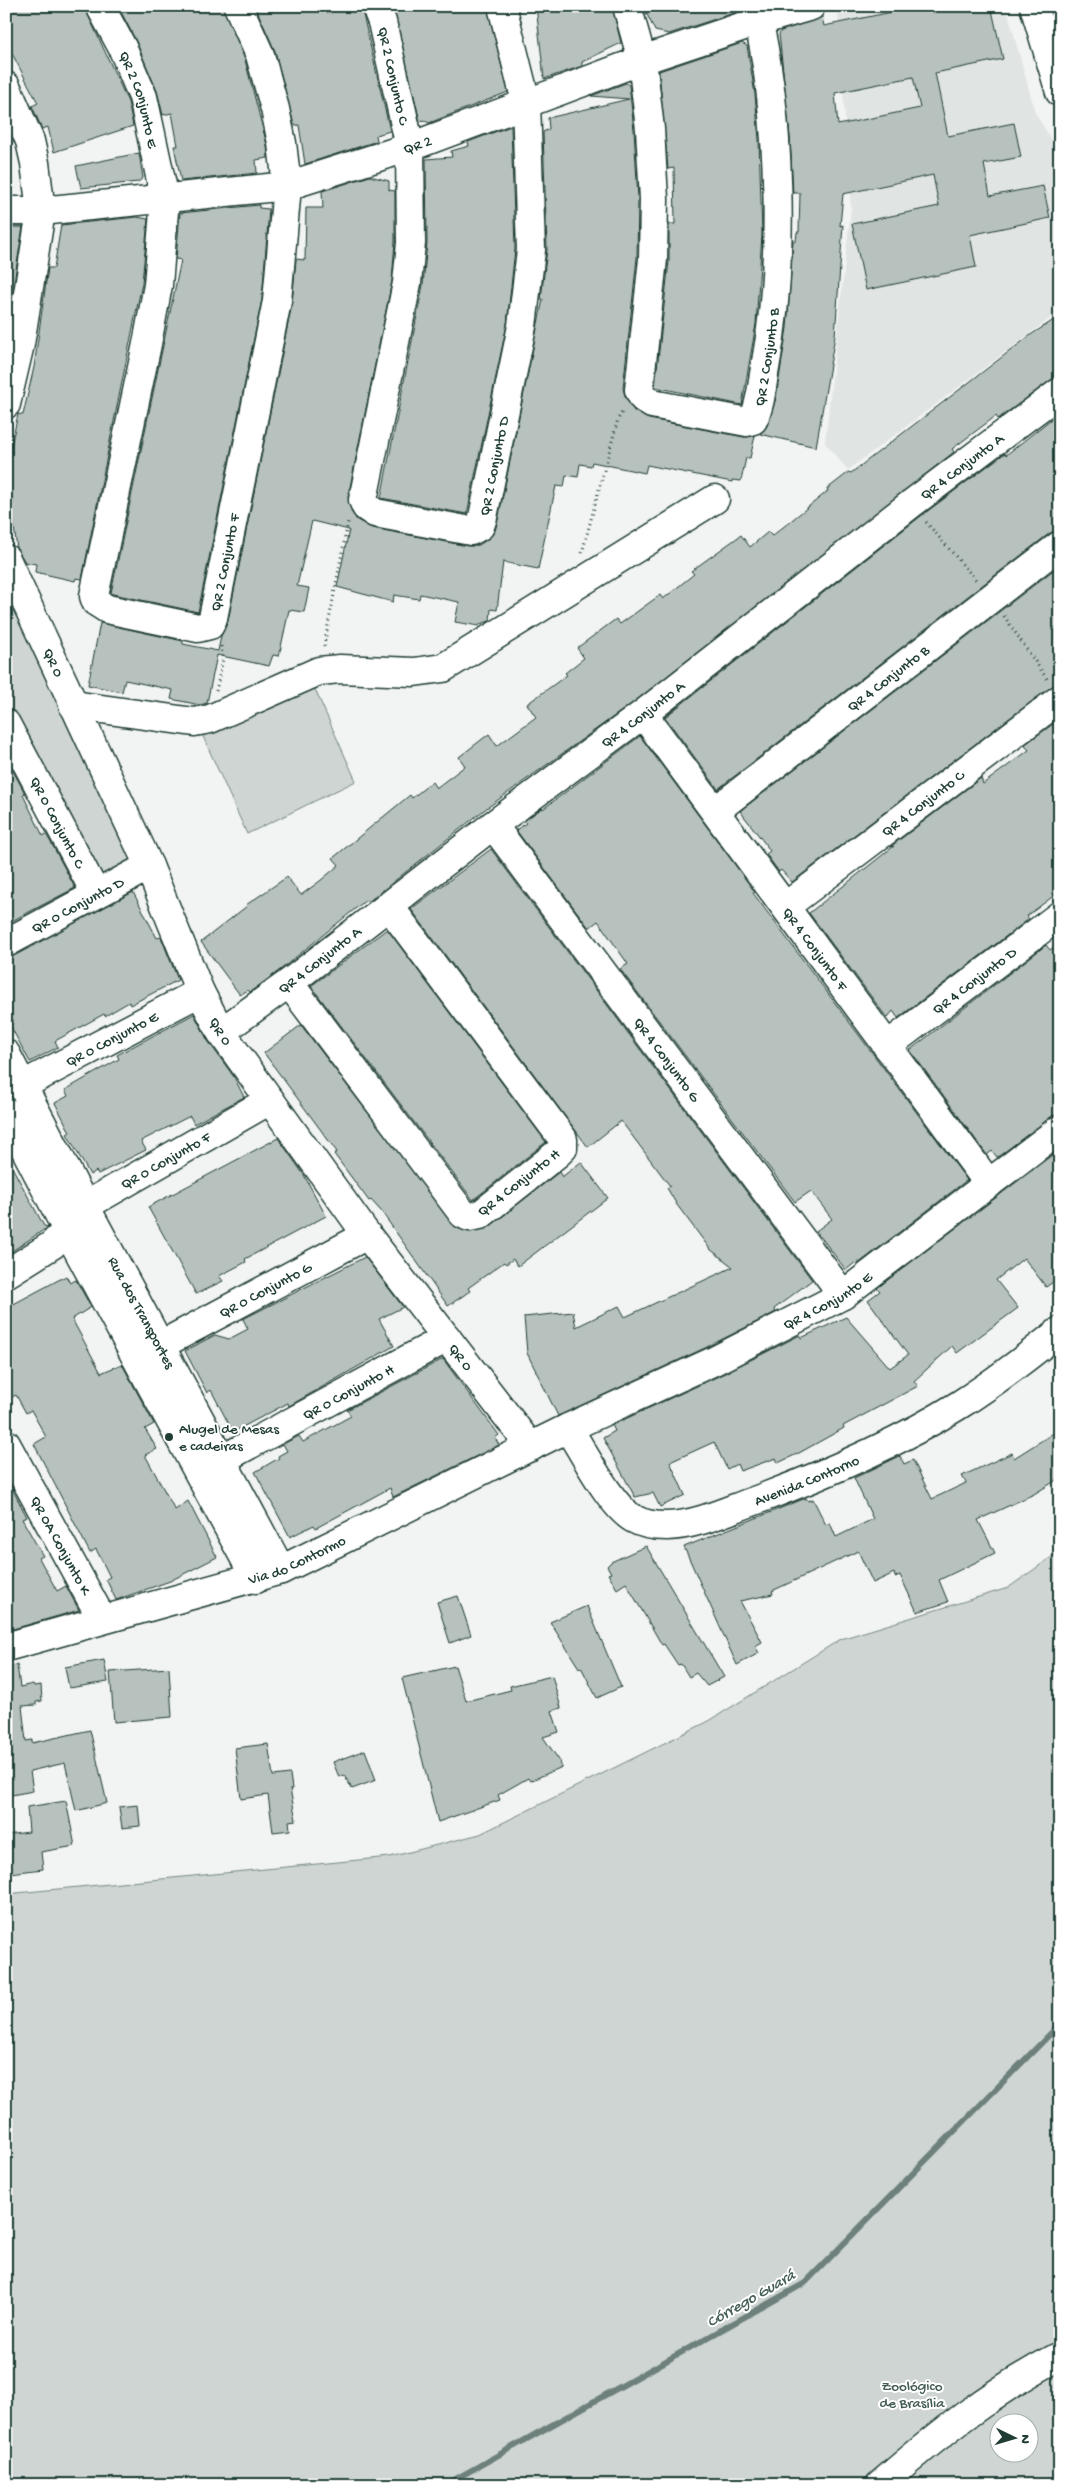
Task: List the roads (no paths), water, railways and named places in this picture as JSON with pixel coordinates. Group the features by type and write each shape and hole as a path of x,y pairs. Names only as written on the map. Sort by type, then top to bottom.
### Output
{"street":[{"name":"QR 2 Conjunto E","path":"100,6 122,47 143,97 166,199"},
{"path":"238,6 260,56 275,109 282,144 287,186"},
{"name":"QR 2 Conjunto C","path":"376,6 382,22 410,147"},
{"path":"502,6 526,102"},
{"path":"627,6 642,60"},
{"name":"QR 2","path":"6,211 41,211 287,186 410,147 642,60 757,14 811,6"},
{"path":"1034,6 1060,92"},
{"name":"QR 2 Conjunto B","path":"642,60 650,129 654,199 653,259 639,379 642,398 652,404 748,422 753,420 756,414 769,347 776,270 775,153 757,14"},
{"path":"6,86 30,141 35,163 41,211 20,344 6,404"},
{"name":"QR 2 Conjunto D","path":"410,147 411,243 407,283 363,500 366,507 375,513 466,531 475,530 480,526 522,326 527,287 531,250 526,102"},
{"name":"QR 2 Conjunto F","path":"166,199 158,285 94,596 100,606 107,609 198,628 210,625 215,609 277,301 287,186"},
{"name":"QR 4 Conjunto A","path":"221,1032 289,983 493,825 643,714 911,504 1060,392"},
{"path":"73,705 194,722 210,719 319,671 414,672 443,668 715,499"},
{"name":"QR 4 Conjunto B","path":"715,811 1060,545"},
{"name":"QR 0","path":"6,559 149,866 200,992 221,1032 367,1235 531,1447"},
{"name":"QR 4 Conjunto C","path":"786,906 1060,698"},
{"name":"QR 4 Conjunto F","path":"643,714 989,1184"},
{"name":"QR 0 Conjunto C","path":"6,724 96,894"},
{"name":"QR 4 Conjunto G","path":"493,825 843,1295"},
{"name":"QR 0 Conjunto D","path":"6,943 149,866"},
{"name":"QR 4 Conjunto H","path":"289,983 462,1214 469,1217 480,1215 558,1153 563,1148 563,1139 389,906"},
{"name":"QR 4 Conjunto D","path":"887,1046 1060,915"},
{"name":"QR 0 Conjunto E","path":"23,1085 200,992"},
{"name":"Rua dos Transportes","path":"6,1054 85,1206 223,1459 281,1570"},
{"name":"QR 0 Conjunto F","path":"6,1274 52,1245 67,1230 85,1206 270,1100"},
{"name":"Rua dos Transportes","path":"10,1126 256,1579"},
{"name":"QR 4 Conjunto E","path":"568,1428 714,1361 843,1295 1060,1129"},
{"name":"QR 0 Conjunto G","path":"161,1345 367,1235"},
{"name":"Avenida Contorno","path":"568,1428 611,1495 622,1510 633,1519 648,1525 667,1526 689,1522 715,1516 821,1476 881,1447 958,1406 1060,1331"},
{"name":"QR 0 Conjunto H","path":"223,1459 447,1338"},
{"name":"Via do Contormo","path":"6,1647 102,1619 256,1579 281,1570 568,1428"},
{"name":"QR 0A Conjunto K","path":"6,1444 102,1619"},
{"path":"880,2485 925,2446 984,2402 1030,2371 1060,2356"}],"waterway":[{"name":"Córrego Guará","path":"445,2485 805,2283 1060,2024"}],"place":[{"name":"Alugel de Mesas e cadeiras","path":"169,1437"}],"park label":[{"name":"Zoológico de Brasília","path":"912,2394"}]}
